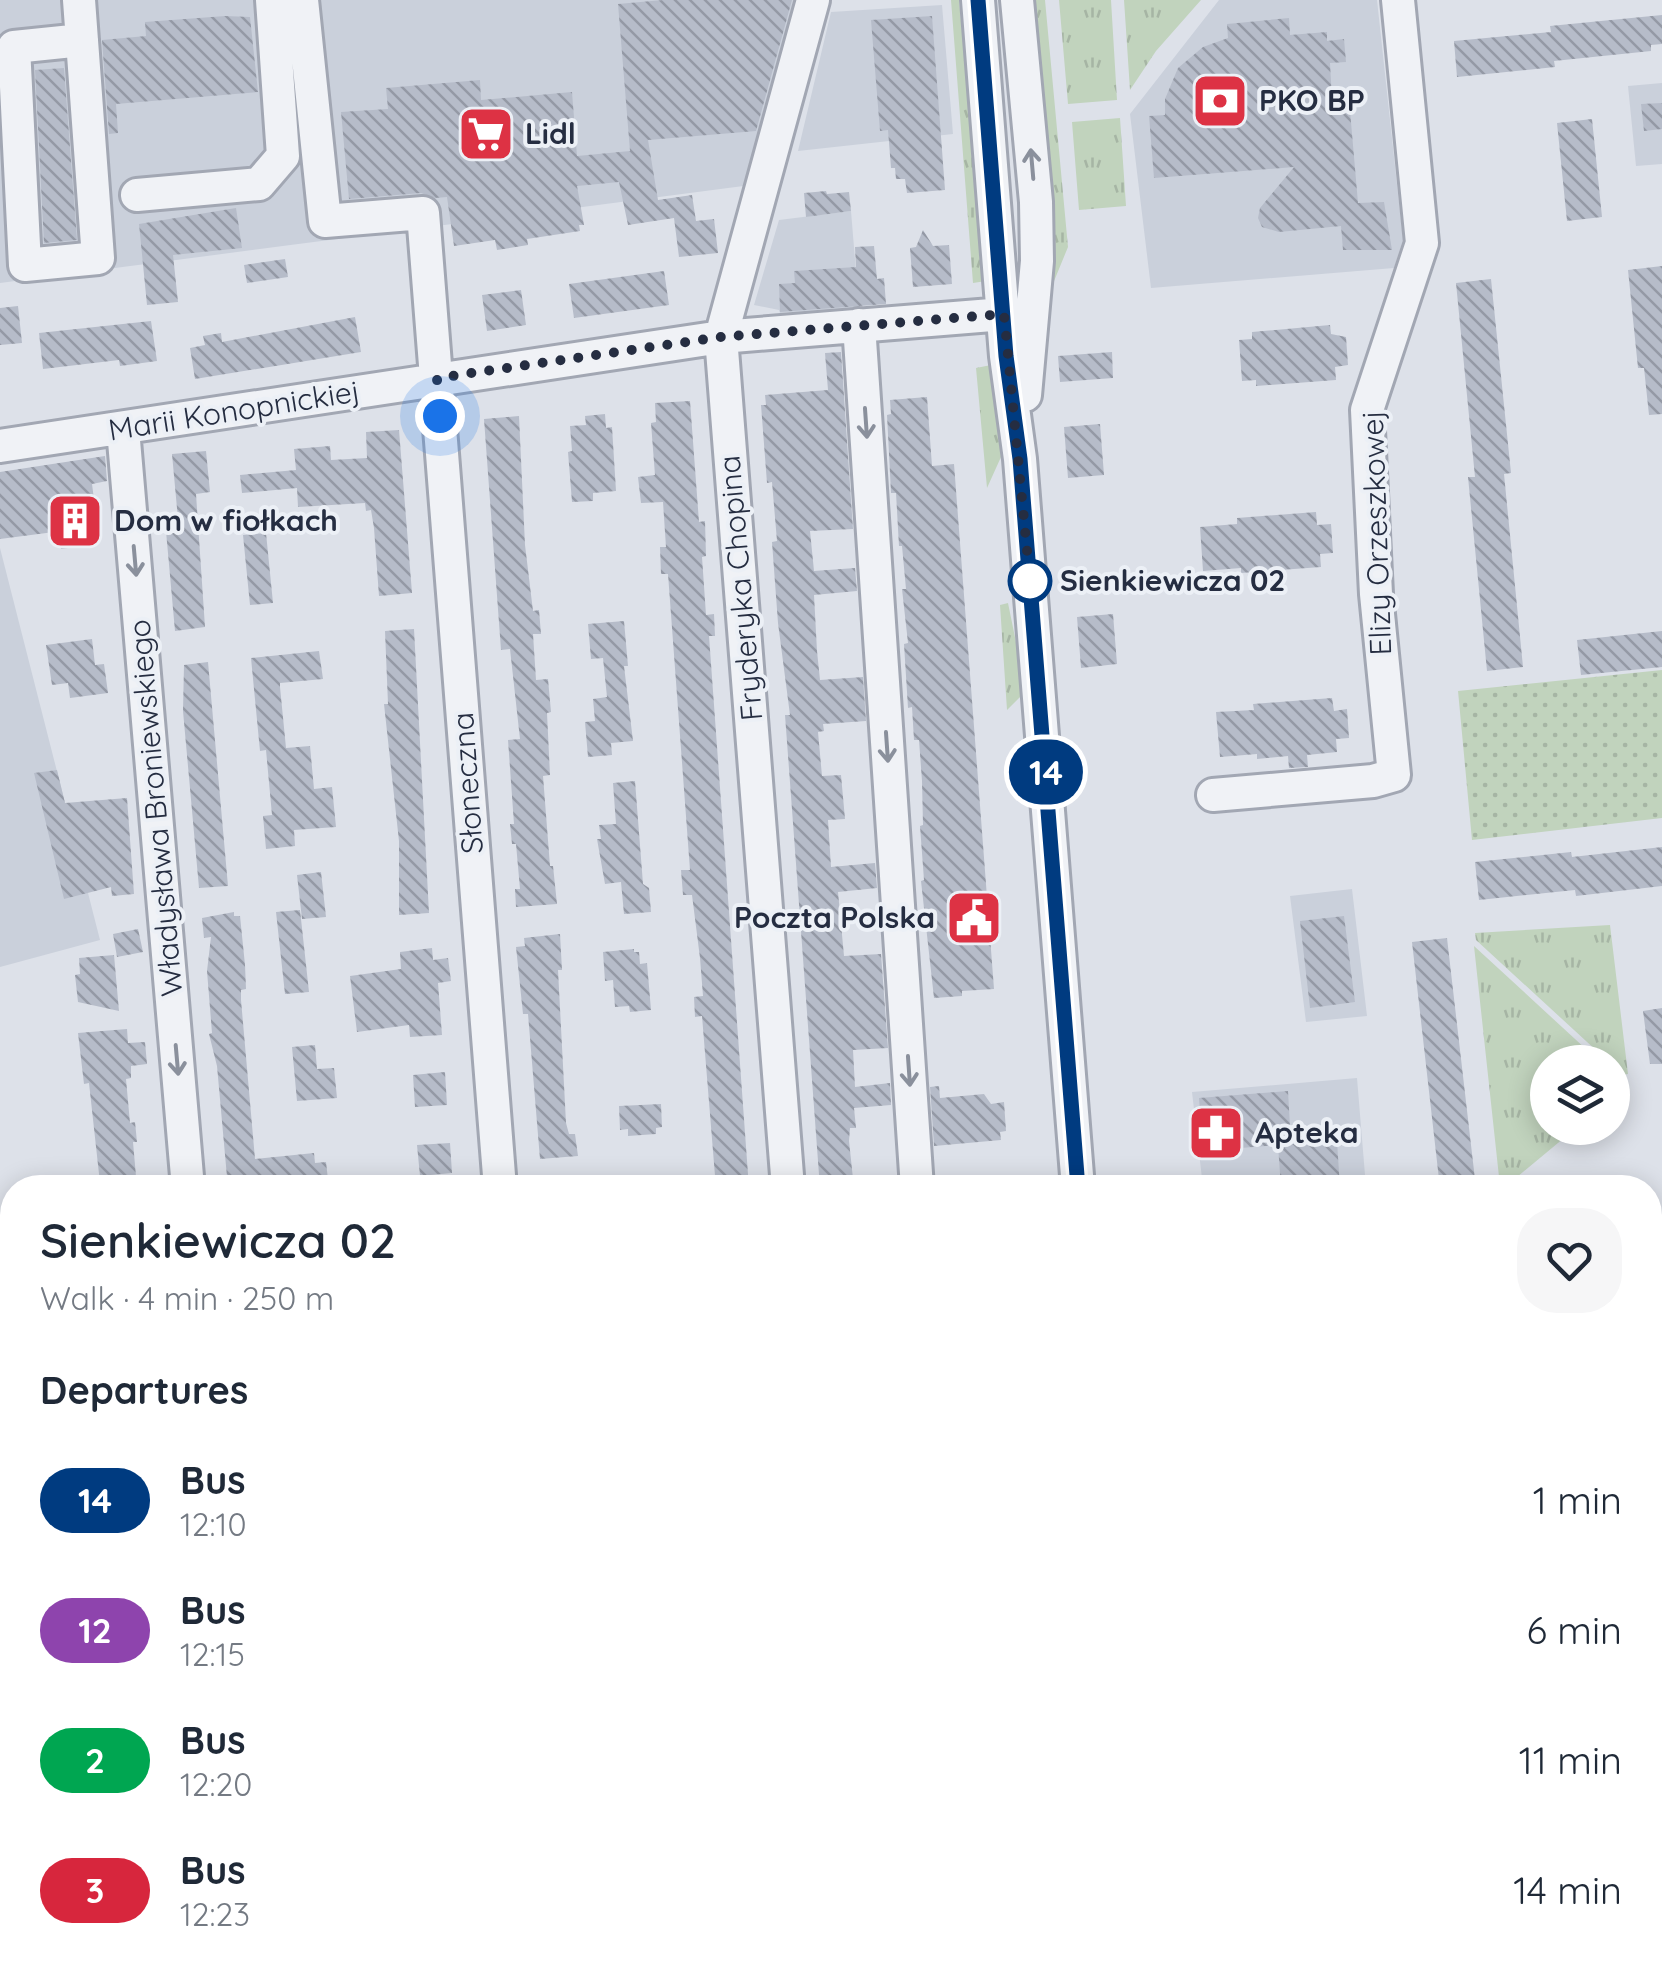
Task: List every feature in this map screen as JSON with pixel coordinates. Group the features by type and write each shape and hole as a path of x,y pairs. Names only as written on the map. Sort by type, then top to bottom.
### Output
{"street":[{"path":"79,0 82,40 98,258 24,266 14,46 82,40"},
{"path":"137,196 259,184 283,156 272,0"},
{"name":"Słoneczna","path":"302,0 324,221 423,213 499,1175"},
{"name":"Fryderyka Chopina","path":"787,1175 721,337 812,0"},
{"path":"978,0 1006,356 1020,459 1077,1175"},
{"path":"1017,0 1036,202 1037,262 1020,459"},
{"name":"Elizy Orzeszkowej","path":"1213,796 1356,782 1394,774 1376,594 1367,410 1422,243 1398,0"},
{"name":"Marii Konopnickiej","path":"0,446 721,337 1004,314"},
{"path":"859,325 916,1175"},
{"name":"Władysława Broniewskiego","path":"123,430 187,1175"}],"shaded area":[{"path":"0,0 796,0 751,185 0,283"},
{"path":"1219,0 1377,0 1403,240 1394,268 1151,288 1130,114"},
{"path":"942,5 953,134 798,151 831,12"},
{"path":"1662,83 1662,164 1636,166 1628,86"},
{"path":"851,211 859,308 780,313 754,305 779,220"},
{"path":"0,548 100,940 0,967"},
{"path":"1352,889 1367,1016 1306,1022 1290,896"},
{"path":"1357,1078 1365,1175 1202,1175 1192,1092"}],"green space":[{"path":"951,0 959,0 986,281 973,283"},
{"path":"1034,0 1045,0 1068,247 1043,308 1055,231"},
{"path":"1059,0 1111,0 1117,100 1068,104"},
{"path":"1124,0 1201,0 1156,51 1130,90"},
{"path":"1120,118 1126,206 1079,210 1072,122"},
{"path":"991,365 1001,457 987,488 976,368"},
{"path":"1008,603 1026,691 1007,710 1000,605"},
{"path":"1662,670 1662,818 1472,840 1458,691"},
{"path":"1610,925 1624,1045 1590,1045 1476,940 1475,933"},
{"path":"1474,946 1582,1045 1530,1045 1530,1145 1556,1145 1519,1175 1499,1175"}],"building":[{"path":"792,0 756,131 648,140 658,200 692,195 696,221 714,219 718,253 679,257 674,218 628,225 619,182 577,186 584,225 579,225 580,231 527,239 528,245 497,250 495,240 454,246 447,197 421,193 349,199 341,112 388,109 386,88 480,80 481,100 572,92 577,156 630,151 618,4"},
{"path":"1662,15 1662,44 1651,45 1651,51 1554,61 1555,67 1457,77 1454,41 1551,32 1550,26"},
{"path":"932,16 945,190 907,193 905,179 896,179 895,168 891,168 888,130 880,131 871,20"},
{"path":"250,17 258,92 116,104 118,133 109,134 102,40 146,36 145,22"},
{"path":"1289,18 1290,35 1327,32 1327,41 1344,39 1346,62 1330,63 1332,100 1349,99 1358,203 1384,202 1392,250 1343,250 1341,226 1279,232 1262,227 1258,218 1260,208 1294,167 1154,178 1149,116 1165,115 1165,99 1178,68 1203,47 1228,38 1227,24"},
{"path":"64,68 77,240 44,243 35,70"},
{"path":"1662,103 1662,129 1644,131 1641,104"},
{"path":"1592,119 1602,217 1567,221 1557,123"},
{"path":"849,192 851,211 806,217 804,193"},
{"path":"236,208 242,248 173,255 178,302 147,305 139,224"},
{"path":"923,230 933,246 949,245 952,284 913,287 910,248 916,247"},
{"path":"874,246 877,279 884,278 886,304 780,312 779,284 795,283 794,271 856,267 855,247"},
{"path":"285,259 288,277 247,283 244,265"},
{"path":"1662,266 1662,414 1649,415 1644,368 1638,368 1628,270"},
{"path":"664,271 669,305 574,318 569,284"},
{"path":"1491,279 1511,473 1504,474 1523,667 1487,671 1468,477 1475,477 1456,283"},
{"path":"521,290 526,325 487,331 482,295"},
{"path":"18,306 22,343 0,345 0,308"},
{"path":"355,317 361,352 195,379 190,348 205,345 203,336 221,333 222,342"},
{"path":"151,321 157,361 120,366 119,360 43,369 39,333"},
{"path":"1330,325 1331,334 1346,337 1348,365 1335,367 1336,380 1256,386 1256,380 1242,381 1239,340 1252,339 1252,332"},
{"path":"841,352 853,529 810,531 814,571 855,568 857,591 814,595 820,680 863,677 866,721 823,724 824,731 818,732 822,776 841,775 845,819 828,820 831,867 875,863 877,888 838,892 844,956 881,954 888,1048 853,1050 855,1087 890,1083 891,1105 854,1108 856,1128 850,1128 849,1141 853,1175 819,1175 785,715 790,715 772,542 777,541 772,482 767,483 761,405 766,405 765,395 828,390 825,353"},
{"path":"1112,352 1113,378 1060,382 1058,356"},
{"path":"927,397 932,466 954,464 994,989 934,998 921,881 924,880 919,740 914,740 912,707 908,708 904,644 908,643 902,589 906,589 896,493 891,493 887,415 891,414 890,400"},
{"path":"690,401 699,522 705,521 706,556 702,557 706,615 714,614 715,636 709,636 748,1175 715,1175 702,1016 695,1017 694,997 703,996 692,895 683,895 681,870 690,870 668,574 661,574 660,547 666,547 663,502 641,503 638,477 655,475 651,423 656,422 655,403"},
{"path":"605,414 606,428 612,427 616,491 593,493 593,501 572,502 570,426 586,425 585,416"},
{"path":"519,416 525,545 533,611 539,610 541,634 533,634 536,680 548,679 551,712 547,713 550,775 543,776 557,904 516,907 515,889 520,889 510,824 514,824 508,740 520,739 510,649 501,650 484,419"},
{"path":"1100,424 1104,475 1068,478 1064,427"},
{"path":"399,430 412,593 379,596 374,528 371,510 366,511 365,503 298,507 297,488 242,493 240,475 296,470 294,449 330,446 331,460 367,458 366,432"},
{"path":"206,451 210,492 196,494 205,627 175,631 165,520 178,519 172,454"},
{"path":"105,456 107,481 92,484 98,530 93,531 95,544 61,549 54,532 0,539 0,472"},
{"path":"1316,512 1317,525 1331,524 1333,553 1320,554 1321,567 1241,573 1241,568 1203,571 1200,527 1237,524 1237,518"},
{"path":"266,533 273,603 250,605 243,535"},
{"path":"1113,614 1117,664 1081,668 1077,617"},
{"path":"624,621 628,666 624,666 633,741 611,743 612,755 588,757 585,722 595,721 593,699 607,697 603,658 591,659 588,624"},
{"path":"414,629 429,913 399,915 399,841 384,704 388,704 385,631"},
{"path":"1662,631 1662,667 1581,675 1577,640"},
{"path":"92,639 95,665 104,664 108,693 70,698 68,683 52,685 46,645"},
{"path":"319,651 323,679 280,683 280,687 286,748 310,746 314,789 332,787 336,827 294,830 295,846 266,849 263,816 272,815 266,750 260,751 251,658"},
{"path":"208,662 228,886 199,888 183,711 184,665"},
{"path":"1332,698 1334,711 1347,709 1349,738 1336,739 1337,752 1307,755 1308,767 1289,768 1288,756 1220,757 1216,712 1254,710 1253,704"},
{"path":"57,770 65,803 127,798 134,894 112,896 111,887 64,899 34,773"},
{"path":"635,781 643,884 649,888 651,912 624,914 621,882 605,884 597,839 601,839 599,825 616,824 613,783"},
{"path":"1662,847 1662,886 1576,896 1575,890 1479,900 1475,862"},
{"path":"321,872 326,917 302,919 297,875"},
{"path":"300,910 309,992 285,994 276,912"},
{"path":"234,912 234,916 240,916 246,989 241,990 241,1000 255,1159 314,1153 315,1163 326,1162 328,1175 227,1175 217,1066 209,1034 212,1033 207,971 211,937 204,938 202,918"},
{"path":"1344,916 1355,1002 1310,1008 1300,921"},
{"path":"138,929 143,952 117,957 113,934"},
{"path":"560,934 562,970 558,970 566,1123 569,1134 575,1134 578,1156 540,1159 528,1014 523,1014 516,947 525,946 524,938"},
{"path":"1447,938 1474,1175 1439,1175 1412,942"},
{"path":"432,948 433,960 448,958 451,981 438,983 442,1035 410,1037 409,1025 357,1032 350,976 401,969 400,952"},
{"path":"603,952 639,952 640,964 647,963 651,1010 630,1012 629,1006 615,1007 613,980 605,981"},
{"path":"114,955 119,1011 78,1002 75,975 80,974 79,958"},
{"path":"1662,1008 1662,1064 1650,1064 1643,1011"},
{"path":"127,1029 128,1043 145,1042 147,1064 131,1066 131,1078 126,1079 130,1123 135,1122 136,1175 99,1175 89,1083 84,1084 78,1033"},
{"path":"315,1045 317,1069 334,1068 337,1098 297,1101 292,1047"},
{"path":"445,1072 447,1105 415,1107 413,1075"},
{"path":"939,1086 940,1098 984,1094 991,1104 1004,1102 1006,1131 1000,1132 1001,1140 934,1146 930,1087"},
{"path":"1288,1091 1291,1144 1337,1141 1339,1175 1280,1175 1278,1145 1203,1151 1199,1098"},
{"path":"661,1104 662,1127 656,1128 656,1134 628,1136 628,1129 620,1130 619,1106"},
{"path":"450,1143 452,1173 420,1175 417,1145"}],"bus line":[{"name":"14","path":"978,0 1006,356 1020,459 1077,1175"}],"place":[{"name":"PKO BP","path":"1220,101"},
{"name":"Lidl","path":"486,134"},
{"name":"Dom w fiołkach","path":"75,521"},
{"name":"Sienkiewicza 02","path":"1030,581"},
{"name":"Poczta Polska","path":"974,918"},
{"name":"Apteka","path":"1216,1133"}],"route":[{"path":"440,416 437,379 458,375 721,337 1004,314 1030,581"}]}
